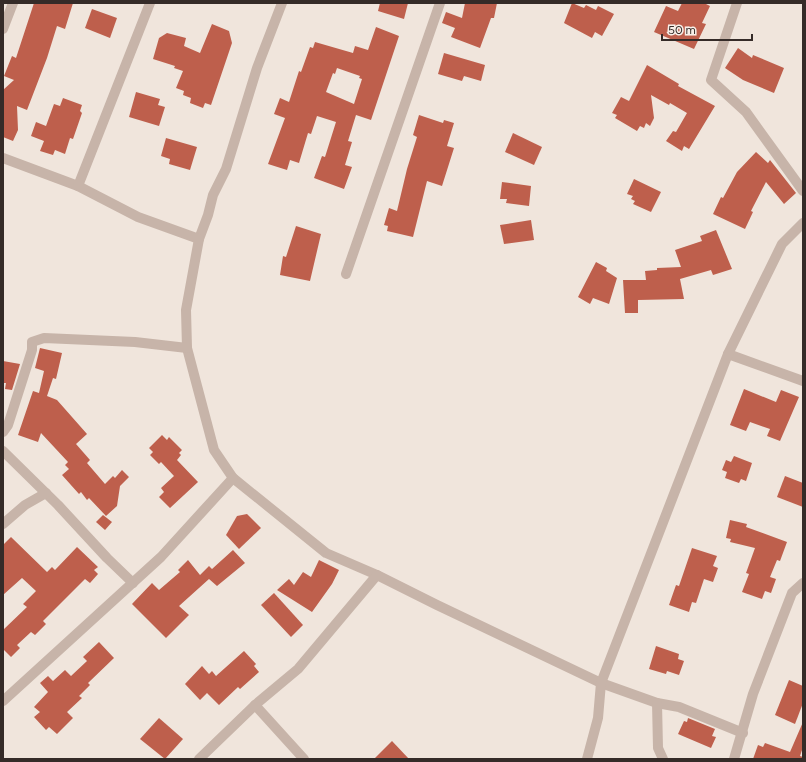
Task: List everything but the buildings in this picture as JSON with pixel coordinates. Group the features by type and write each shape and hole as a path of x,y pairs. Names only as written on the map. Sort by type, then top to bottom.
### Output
{"street":[{"path":"3,29 13,3"},
{"path":"78,186 150,3"},
{"path":"282,3 257,68 226,169 213,195 208,215 199,239 186,310 187,348 214,450 233,478 326,553 377,575 601,684 657,703 679,707 743,733"},
{"path":"346,274 440,3"},
{"path":"737,3 711,80 746,112 803,191"},
{"path":"3,158 78,186 138,217 199,239"},
{"path":"587,759 598,718 601,684 728,354 782,244 803,224"},
{"path":"3,432 8,426 30,357 32,342 44,338 135,342 187,348"},
{"path":"728,354 803,381"},
{"path":"3,451 133,583"},
{"path":"3,701 161,557 233,478"},
{"path":"3,524 25,505 46,493"},
{"path":"199,759 255,705 298,669 377,575"},
{"path":"734,759 743,733 753,694 792,593 803,583"},
{"path":"657,703 658,748 663,759"},
{"path":"255,705 304,759"}]}
